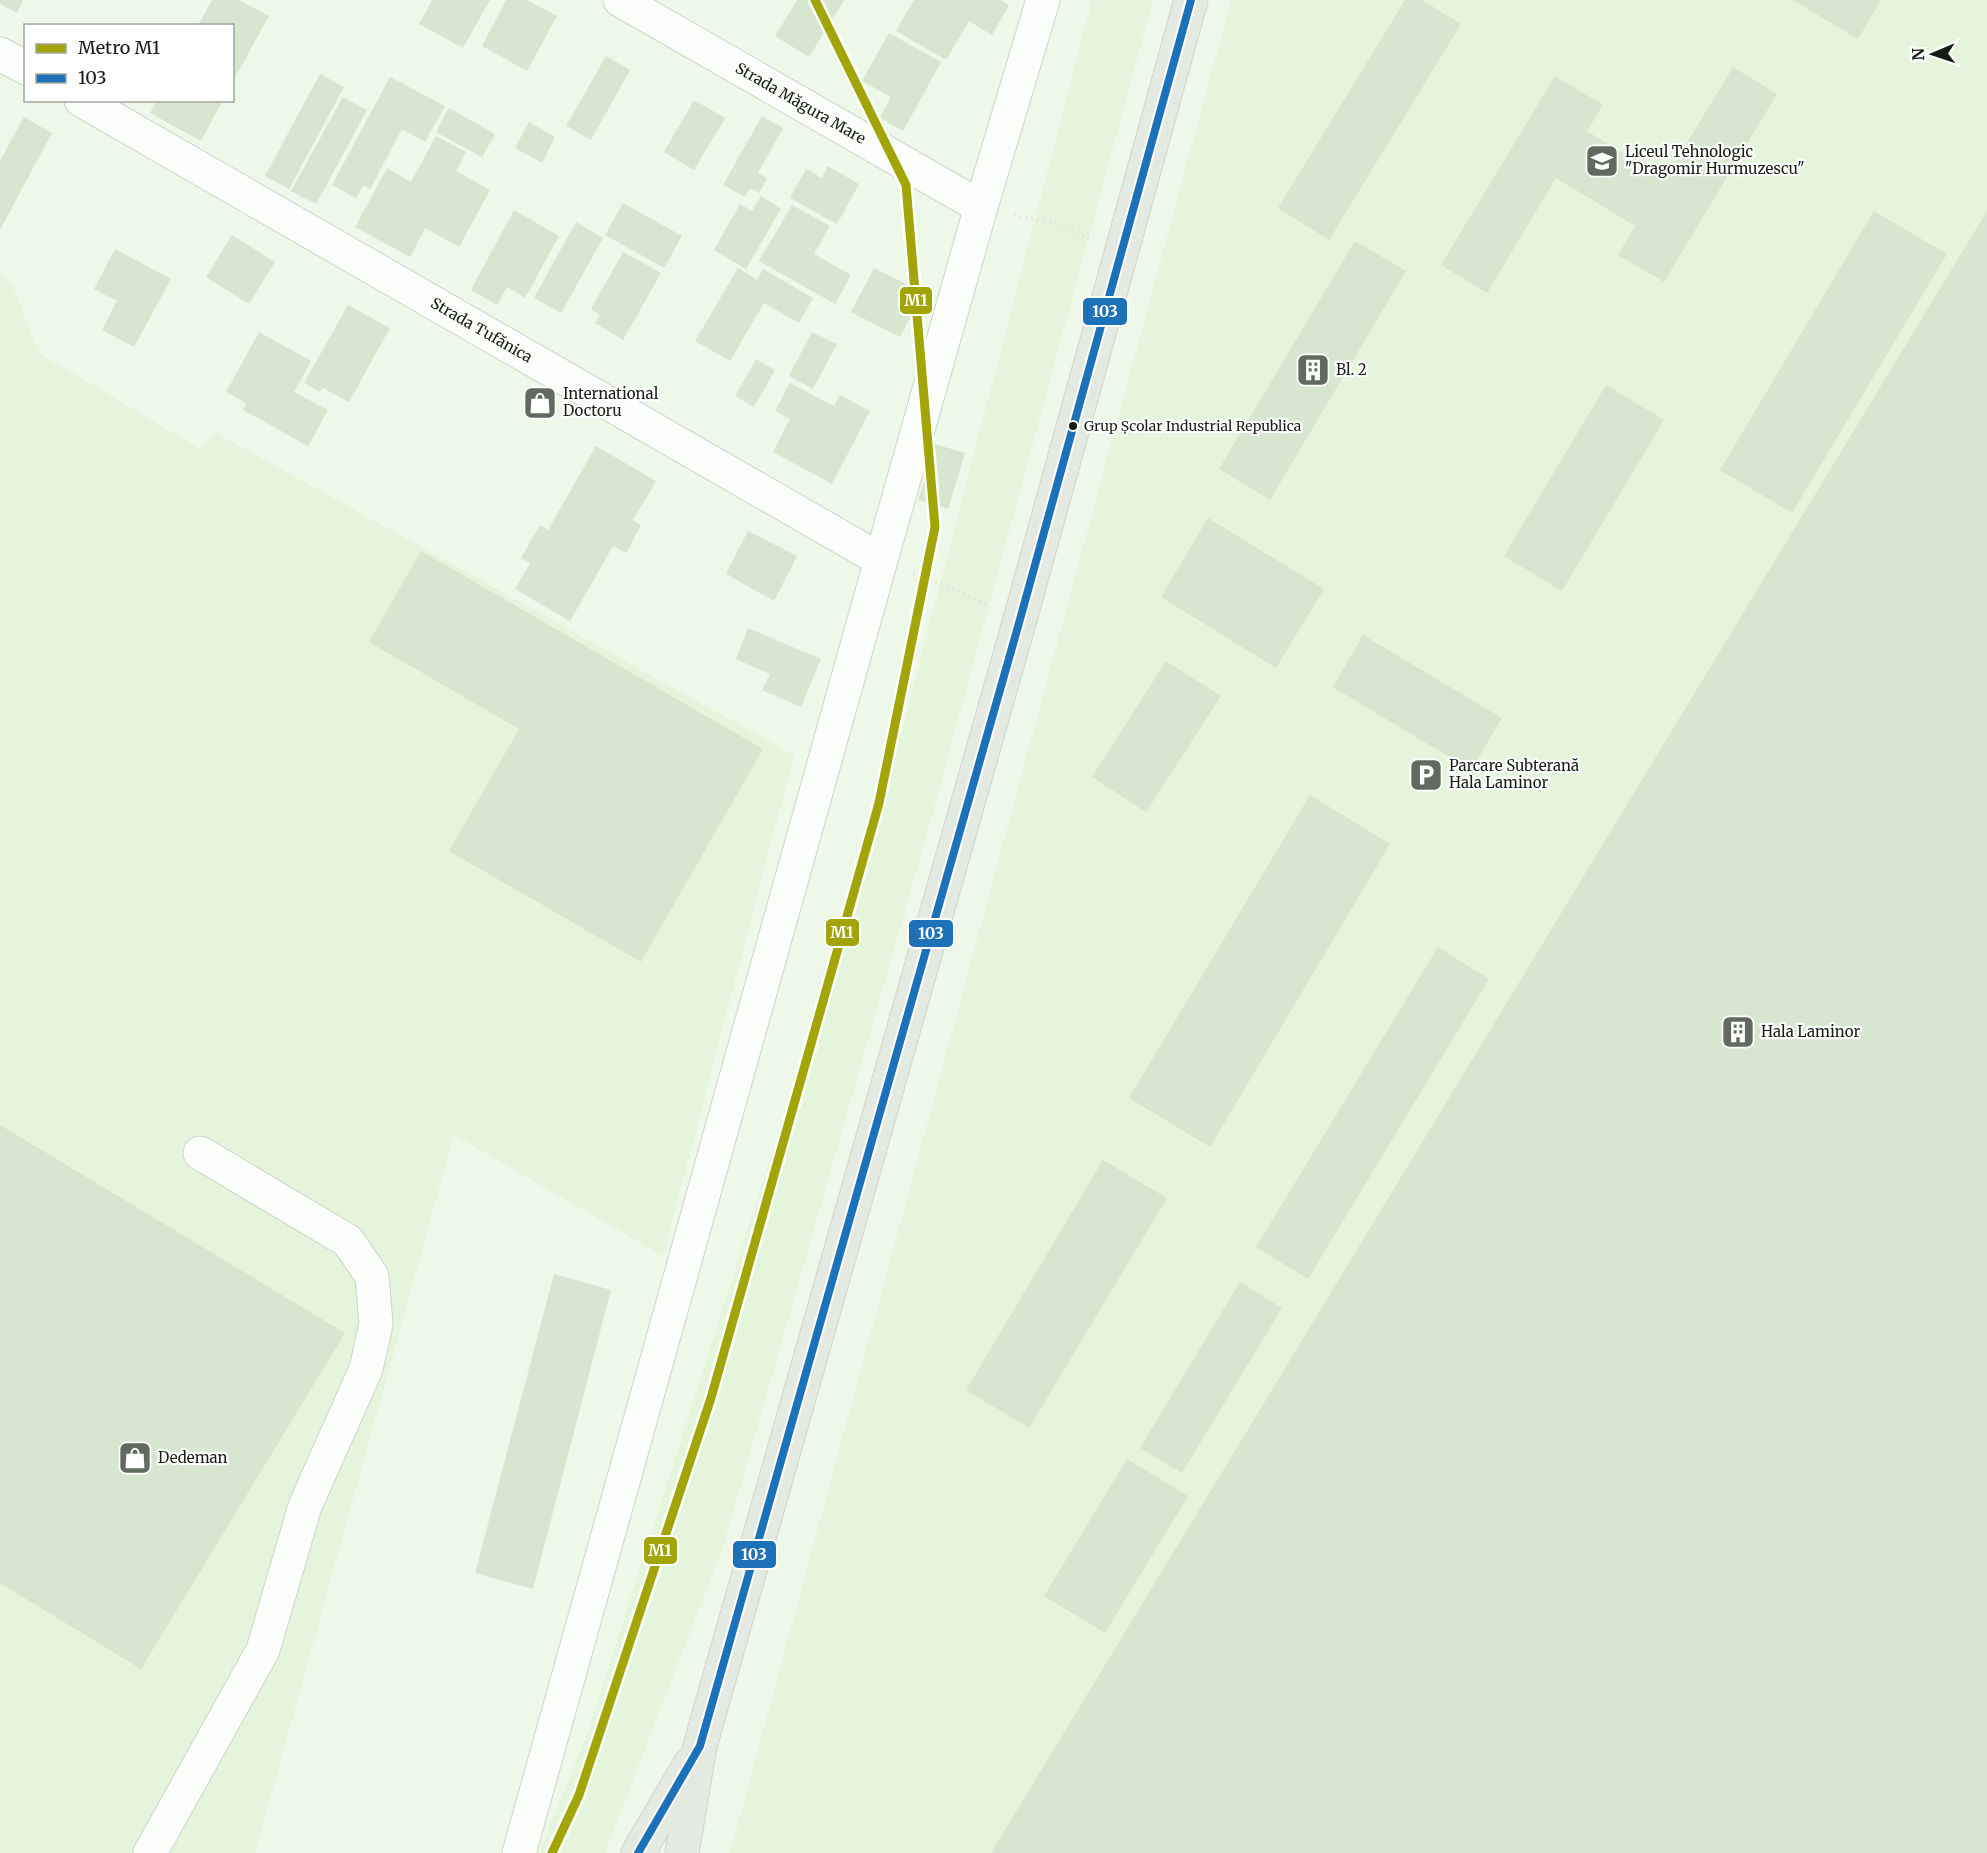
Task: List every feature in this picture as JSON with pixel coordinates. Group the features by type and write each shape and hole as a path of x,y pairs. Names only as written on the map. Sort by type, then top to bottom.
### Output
{"main road":[{"path":"682,1853 700,1746 1019,622 1191,0"},
{"path":"638,1853 700,1746"}],"street":[{"name":"Strada Măgura Mare","path":"620,0 981,207"},
{"path":"519,1853 881,560 981,207 1043,0"},
{"path":"0,54 24,67"},
{"name":"Strada Tufănica","path":"84,102 881,560"},
{"path":"150,1853 263,1650 305,1506 366,1369 376,1323 372,1276 348,1241 200,1153"}],"path":[{"path":"981,207 1063,225 1121,255"},
{"path":"881,560 959,591 1019,622"}],"shaded area":[{"path":"1092,0 1153,0 929,827 723,1547 605,1853 539,1853 588,1732 882,807"},
{"path":"1231,0 1987,0 1987,1853 730,1853"},
{"path":"0,273 12,284 39,353 200,449 215,432 794,755 663,1256 454,1135 255,1853 0,1853"}],"building":[{"path":"0,0 23,0 17,13 0,4"},
{"path":"212,0 239,0 269,16 234,79 234,24 199,24"},
{"path":"432,0 490,0 463,48 419,24"},
{"path":"506,0 527,0 557,16 527,71 482,46"},
{"path":"797,0 844,0 809,57 775,36"},
{"path":"914,0 1001,0 1009,5 992,35 969,21 946,60 896,31"},
{"path":"1405,0 1422,0 1461,24 1329,240 1278,208"},
{"path":"1793,0 1881,0 1858,39"},
{"path":"889,33 941,62 903,131 880,118 891,97 862,81"},
{"path":"606,56 630,70 591,140 566,126"},
{"name":"Liceul Tehnologic \"Dragomir Hurmuzescu\"","path":"1733,67 1777,94 1664,282 1618,255 1635,226 1556,178 1487,293 1441,265 1555,76 1603,105 1587,131 1665,179"},
{"path":"320,74 344,87 289,189 265,176"},
{"path":"390,77 445,106 425,142 402,129 370,189 363,185 356,198 332,185"},
{"path":"343,97 367,110 316,204 291,191"},
{"path":"694,100 725,118 694,170 664,152"},
{"path":"156,102 222,102 201,141 150,113"},
{"path":"449,108 495,134 482,157 436,132"},
{"path":"762,116 783,128 758,173 767,178 759,193 750,188 745,197 723,185"},
{"path":"24,117 52,133 0,230 0,161"},
{"path":"529,122 555,137 542,163 515,148"},
{"path":"436,136 466,152 456,171 490,190 459,247 425,228 410,257 355,227 387,168 411,182"},
{"path":"828,166 859,184 837,224 790,198 806,169 822,178"},
{"path":"761,196 781,209 746,269 714,250 740,204 752,211"},
{"path":"623,203 682,236 664,268 605,235"},
{"path":"792,205 830,226 814,254 851,275 835,304 759,261"},
{"path":"514,210 559,236 525,298 507,287 497,305 471,290"},
{"path":"1874,211 1947,254 1792,513 1720,470"},
{"name":"Hala Laminor","path":"1987,211 1987,1853 991,1853"},
{"path":"576,222 603,238 561,313 534,298"},
{"path":"232,235 275,262 249,304 206,277"},
{"name":"Bl. 2","path":"1355,241 1406,271 1270,500 1219,469"},
{"path":"115,249 171,279 134,347 102,330 117,301 94,289"},
{"path":"623,252 661,273 623,340 595,323 600,315 591,309"},
{"path":"738,268 757,280 763,269 813,298 799,323 764,303 730,361 695,341"},
{"path":"874,268 924,293 900,337 851,312"},
{"path":"348,305 390,328 349,402 323,388 320,392 304,383"},
{"path":"259,332 311,361 294,392 328,410 308,446 243,410 246,403 226,392"},
{"path":"812,332 837,344 813,389 789,376"},
{"path":"756,359 775,370 754,407 735,396"},
{"path":"790,383 834,406 840,395 870,411 832,484 773,452 790,419 775,411"},
{"path":"1606,385 1664,420 1562,591 1504,556"},
{"path":"935,444 965,453 948,509 918,500"},
{"path":"596,446 656,481 633,520 641,525 626,553 613,546 570,621 515,589 530,563 521,558 540,525 548,530"},
{"path":"1208,518 1324,589 1276,668 1161,597"},
{"path":"748,531 797,556 774,601 726,574"},
{"path":"421,551 763,749 641,962 449,851 519,729 369,642"},
{"path":"748,628 821,659 801,707 762,690 770,674 736,659"},
{"path":"1363,635 1502,718 1471,770 1333,687"},
{"path":"1166,661 1221,696 1146,812 1092,777"},
{"path":"1310,795 1390,844 1210,1147 1129,1098"},
{"path":"1438,947 1489,979 1308,1279 1256,1247"},
{"name":"Dedeman","path":"0,1125 345,1333 141,1669 0,1583"},
{"path":"1103,1160 1167,1198 1029,1428 966,1390"},
{"path":"554,1274 611,1290 533,1589 475,1573"},
{"path":"1240,1282 1282,1308 1182,1473 1140,1448"},
{"path":"1127,1459 1188,1496 1105,1633 1044,1596"}],"metro line":[{"name":"M1","path":"552,1853 579,1795 711,1398 879,803 935,527 906,185 815,0"}],"transit line":[{"name":"103","path":"638,1853 700,1746 1019,623 1191,0"}],"place":[{"name":"Liceul Tehnologic \"Dragomir Hurmuzescu\"","path":"1602,161"},
{"name":"Bl. 2","path":"1313,370"},
{"name":"International Doctoru","path":"540,403"},
{"name":"Grup Școlar Industrial Republica","path":"1073,426"},
{"name":"Parcare Subterană Hala Laminor","path":"1426,775"},
{"name":"Hala Laminor","path":"1738,1032"},
{"name":"Dedeman","path":"135,1458"}]}
